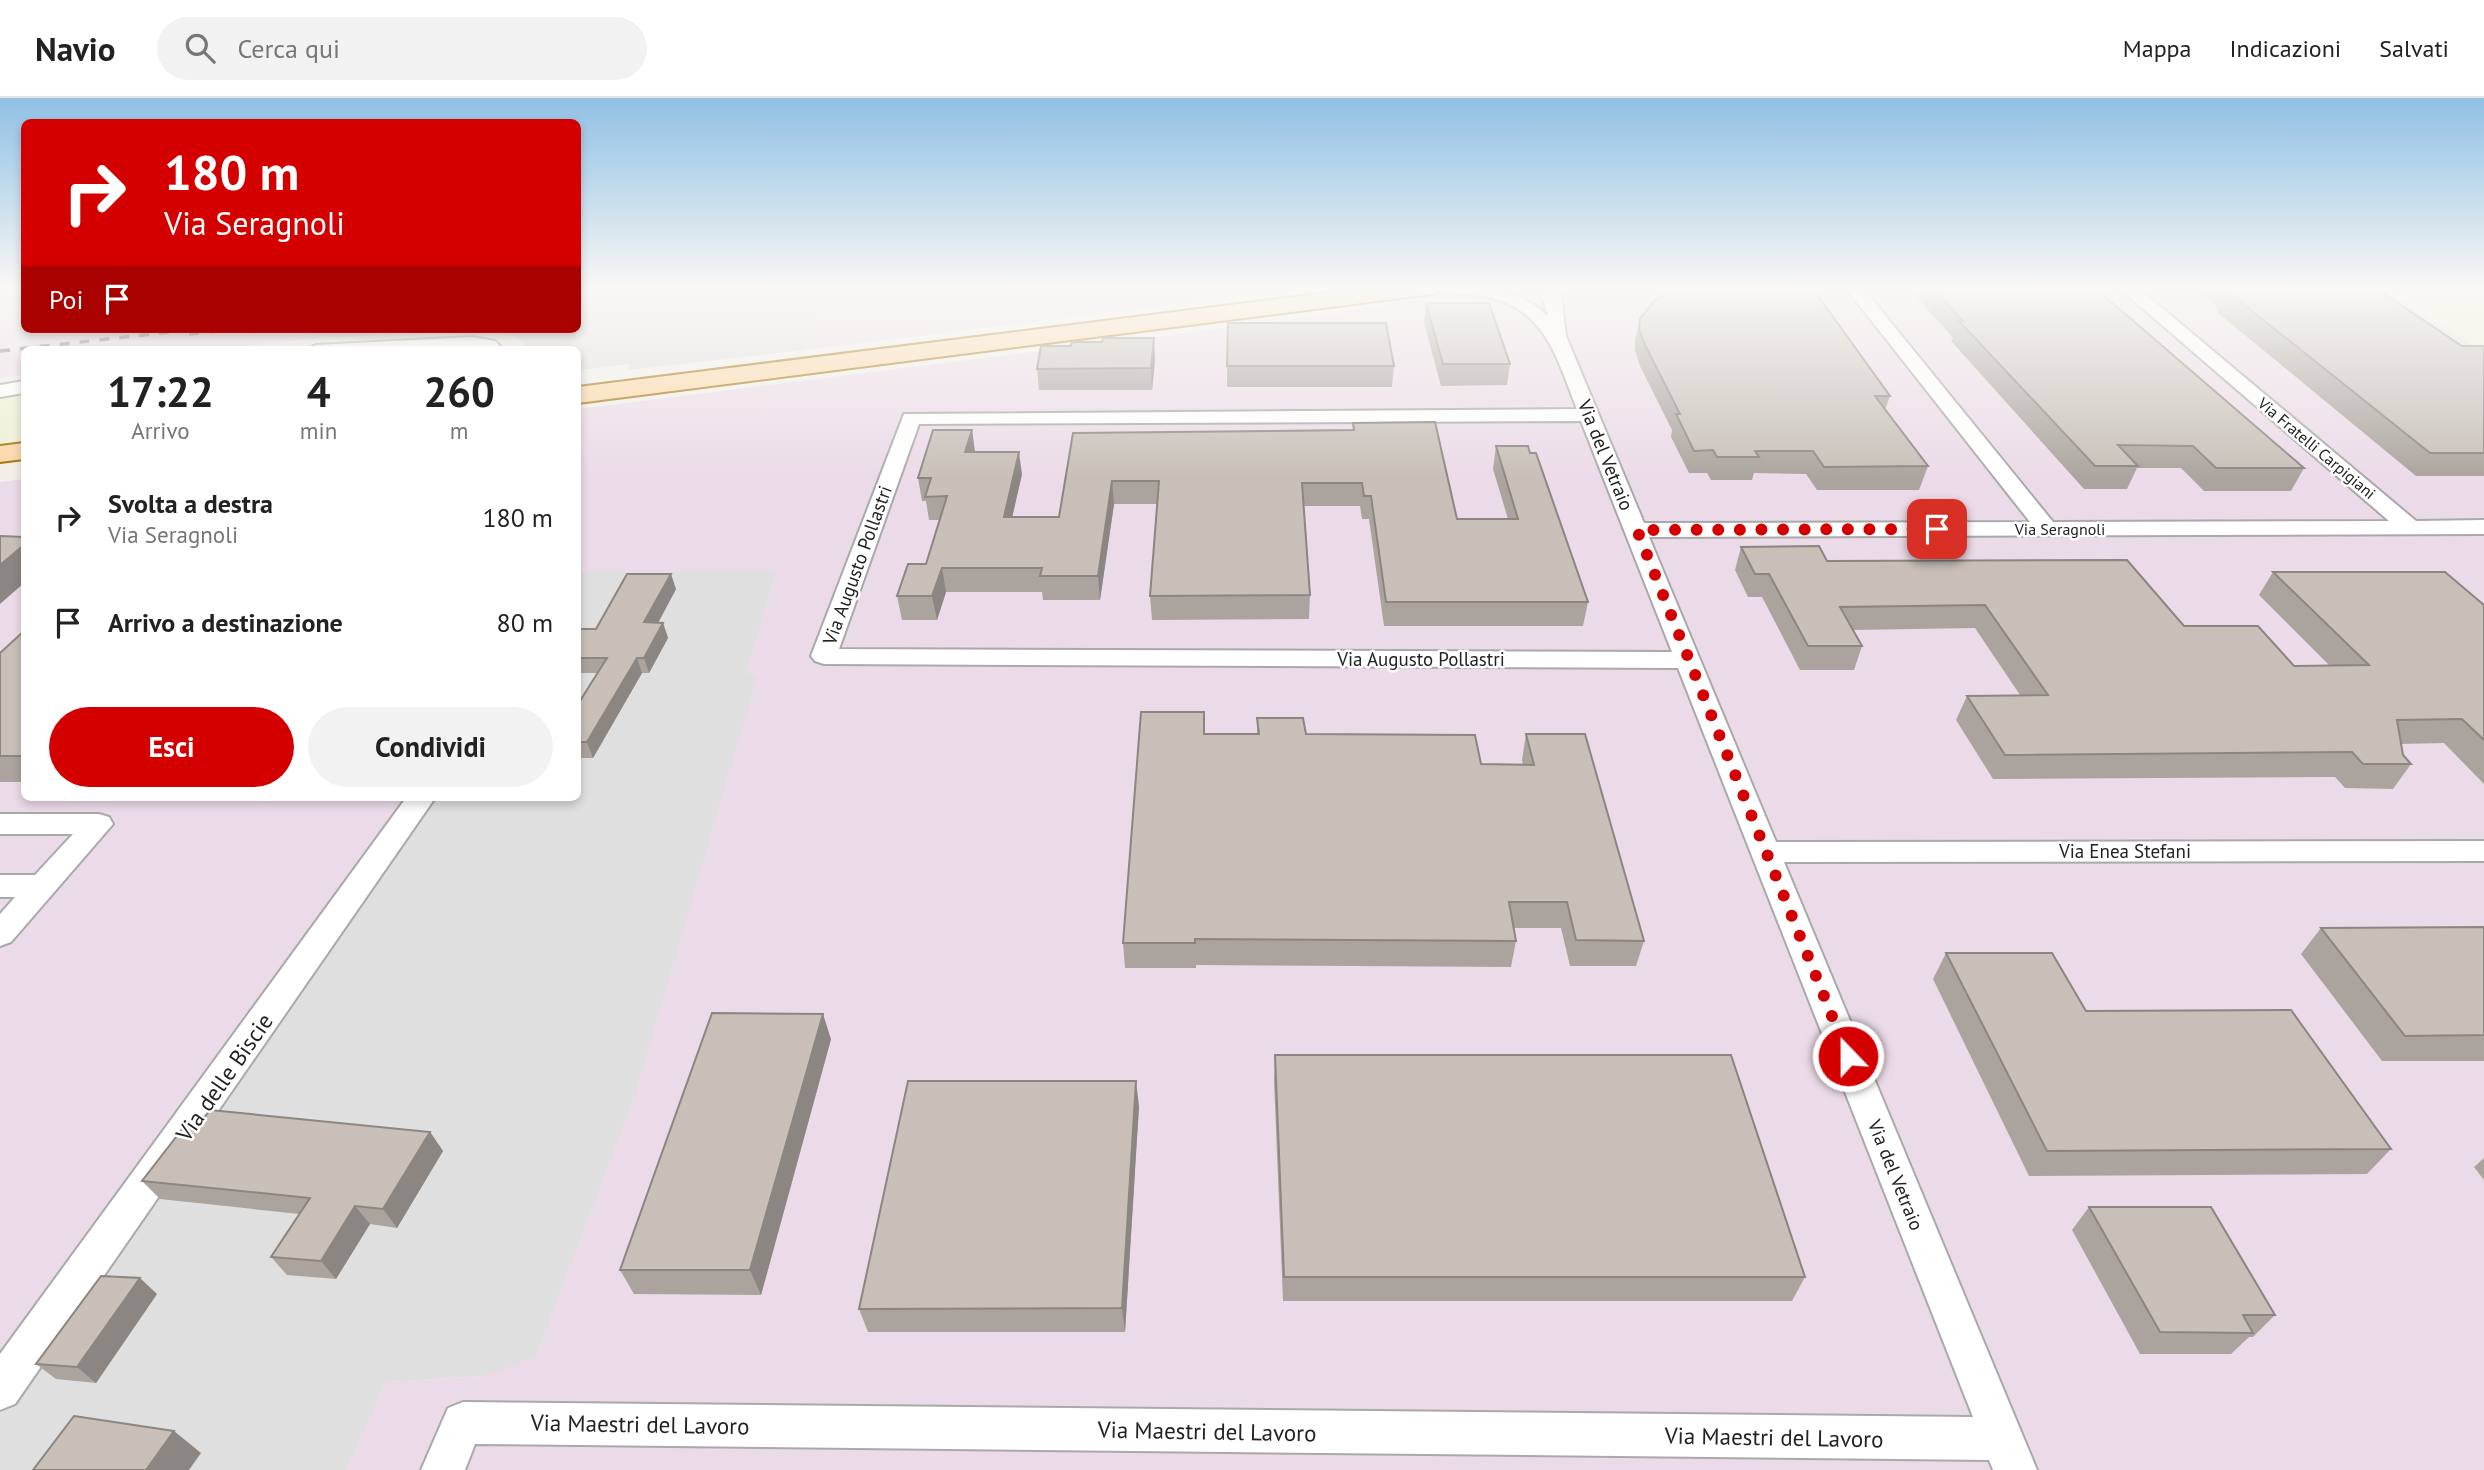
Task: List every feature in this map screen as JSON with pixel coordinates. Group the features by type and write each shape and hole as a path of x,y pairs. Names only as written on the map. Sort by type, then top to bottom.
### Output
{"main road":[{"path":"581,383 836,351"},
{"path":"581,395 926,351"},
{"path":"0,454 21,451"},
{"path":"0,467 21,464"}],"street":[{"name":"Via del Vetraio","path":"1563,351 2008,1455"},
{"path":"1905,351 2047,528"},
{"name":"Via Fratelli Carpigiani","path":"2202,351 2411,528"},
{"path":"0,391 21,388"},
{"name":"Via Augusto Pollastri","path":"1590,415 911,418 824,656 1689,660"},
{"name":"Via Seragnoli","path":"1637,530 2484,527"},
{"name":"Via delle Biscie","path":"0,1389 419,801"},
{"path":"0,824 99,824 0,934"},
{"name":"Via Enea Stefani","path":"1766,852 2484,851"},
{"path":"0,886 43,886"},
{"name":"Via Maestri del Lavoro","path":"443,1470 463,1423 2008,1455"}],"shaded area":[{"path":"0,351 21,351 21,375 0,378"},
{"path":"581,351 794,351 628,370 629,364 581,370"},
{"path":"1039,351 2481,351 2484,353 2484,1470 347,1470 386,1382 483,1376 536,1357 633,1101 757,677 747,673 776,572 581,572 581,409"},
{"path":"21,479 21,801 421,801 0,1390 0,482"},
{"path":"581,572 776,572 747,673 791,686 530,1373 386,1382 347,1470 0,1470 0,1390 421,801 581,801"}],"green space":[{"path":"21,392 21,446 0,449 0,396"}],"building":[{"path":"1040,351 1153,351 1151,368 1037,369"},
{"path":"1227,351 1391,351 1394,366 1227,366"},
{"path":"1439,351 1506,351 1510,364 1443,364"},
{"path":"1648,351 1858,351 1890,396 1875,396 1928,466 1824,467 1813,451 1755,451 1759,457 1717,457 1713,450 1694,451 1676,414 1680,414"},
{"path":"1987,351 2168,351 2304,468 2216,468 2193,446 2118,445 2138,466 2095,466"},
{"path":"2302,351 2484,351 2484,453 2430,453"},
{"path":"1435,422 1457,519 1518,519 1496,446 1528,446 1530,453 1536,453 1588,602 1386,602 1371,496 1364,496 1362,483 1302,483 1310,595 1150,596 1159,481 1112,481 1098,576 1040,576 1042,568 942,568 932,596 897,596 908,564 926,564 947,496 925,497 931,478 918,478 933,430 972,430 965,452 1019,452 1004,517 1059,517 1073,433 1354,430 1353,423"},
{"path":"0,536 21,537 21,548 0,565"},
{"path":"1819,546 1827,561 2127,560 2184,626 2258,626 2294,666 2369,665 2273,572 2445,572 2484,605 2484,740 2462,719 2397,720 2403,755 2411,764 2363,764 2352,752 2005,755 1967,696 2048,695 1985,605 1840,607 1862,646 1808,646 1769,574 1755,574 1741,547"},
{"path":"627,574 671,574 644,622 663,623 644,658 637,658 587,742 581,742 581,699 607,658 581,658 581,629 596,629"},
{"path":"21,634 21,756 0,756 0,653"},
{"path":"1141,712 1204,712 1204,734 1259,734 1257,718 1303,718 1306,734 1475,735 1481,764 1534,765 1526,734 1585,734 1644,941 1576,940 1567,902 1509,902 1516,941 1195,939 1195,943 1123,943"},
{"path":"2484,927 2484,1035 2405,1036 2321,928"},
{"path":"1946,953 2052,953 2086,1011 2291,1010 2391,1149 2047,1151"},
{"path":"712,1013 823,1014 750,1270 620,1270"},
{"path":"1275,1055 1731,1055 1805,1277 1284,1277"},
{"path":"908,1081 1136,1081 1122,1308 859,1309"},
{"path":"210,1110 430,1132 383,1209 355,1206 321,1261 271,1257 310,1198 142,1181 183,1128 195,1129"},
{"path":"2089,1207 2211,1207 2275,1315 2243,1315 2253,1333 2160,1332"},
{"path":"101,1276 140,1278 77,1367 36,1364"},
{"path":"74,1416 174,1431 146,1470 33,1470"}],"route":[{"path":"1848,1056 1637,530 1937,529"}]}
